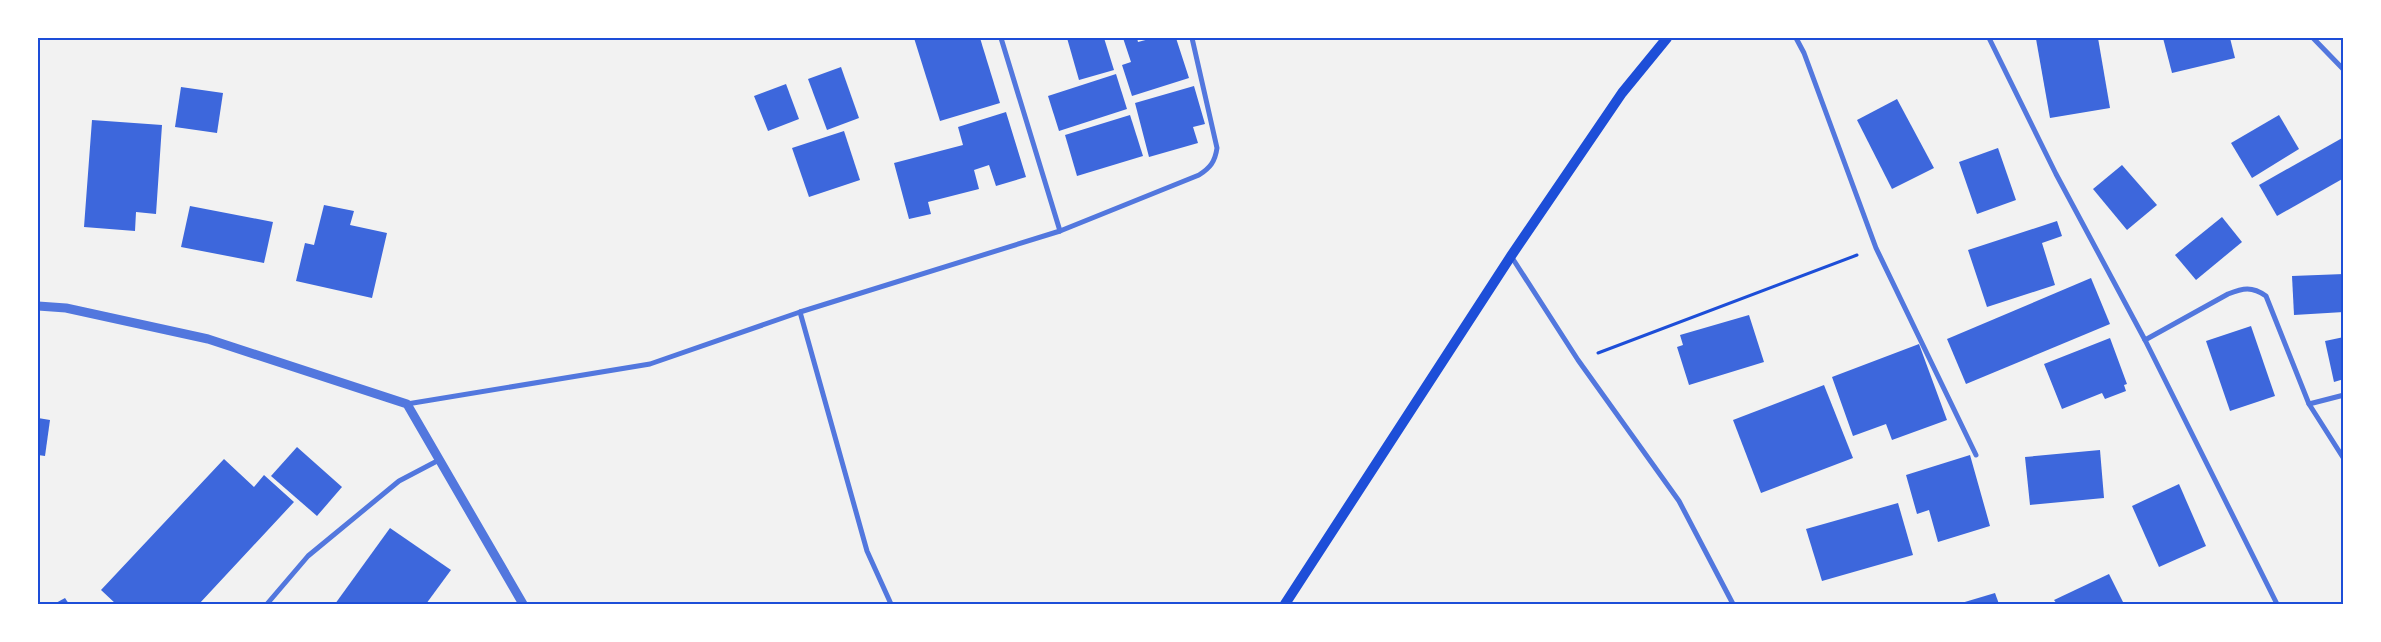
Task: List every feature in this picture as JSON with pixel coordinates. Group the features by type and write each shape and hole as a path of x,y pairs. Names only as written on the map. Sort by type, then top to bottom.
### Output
{"main road":[{"path":"1285,604 1511,256 1622,93 1667,38"}],"street":[{"path":"1001,38 1060,231"},
{"path":"38,306 66,308 208,339 407,404 650,364 800,312 1060,231 1199,175 1208,169 1215,160 1217,148 1192,38"},
{"path":"1796,38 1804,53 1876,248 1976,455"},
{"path":"1989,38 2056,174 2145,340 2276,604"},
{"path":"2313,38 2344,70"},
{"path":"1511,256 1578,360 1678,501 1733,604"},
{"path":"2145,340 2241,288 2258,290 2266,296 2309,404 2344,459"},
{"path":"800,312 867,551 891,604"},
{"path":"2309,404 2344,396"},
{"path":"407,404 523,604"},
{"path":"267,604 308,556 399,480 439,460"}],"path":[{"path":"1578,360 1876,248"}],"building":[{"path":"914,38 980,38 1000,103 940,121"},
{"path":"1067,38 1104,38 1114,70 1079,80"},
{"path":"1123,38 1137,38 1138,42 1153,38 1176,38 1189,78 1132,96 1122,65 1131,62"},
{"path":"2098,38 2110,108 2050,118 2036,39"},
{"path":"2163,38 2230,38 2235,58 2172,73"},
{"path":"841,67 859,118 827,130 808,79"},
{"path":"1116,74 1127,109 1059,131 1048,96"},
{"path":"786,84 799,119 768,131 754,96"},
{"path":"1194,86 1205,124 1193,127 1198,143 1149,157 1135,103"},
{"path":"181,87 223,93 217,133 175,127"},
{"path":"1897,99 1934,168 1892,189 1857,120"},
{"path":"1006,112 1026,177 996,186 989,165 974,170 979,189 928,202 931,214 909,219 894,163 963,145 958,127"},
{"path":"1130,115 1143,156 1077,176 1065,135"},
{"path":"2279,115 2299,149 2252,178 2231,143"},
{"path":"92,120 162,125 156,214 136,212 135,231 84,227"},
{"path":"844,131 860,180 809,197 792,148"},
{"path":"2344,137 2344,178 2277,216 2259,185"},
{"path":"1998,148 2016,200 1977,214 1959,162"},
{"path":"2122,165 2157,205 2127,230 2093,189"},
{"path":"324,205 354,211 350,225 387,233 372,298 296,281 305,243 314,245"},
{"path":"190,206 273,222 264,263 181,247"},
{"path":"2222,217 2242,242 2196,280 2175,255"},
{"path":"2057,221 2062,236 2042,243 2055,285 1987,307 1968,250"},
{"path":"2344,274 2344,312 2294,315 2292,276"},
{"path":"2091,278 2110,324 1966,384 1947,339"},
{"path":"1749,315 1764,362 1689,385 1677,347 1683,345 1680,335"},
{"path":"2251,326 2275,396 2230,411 2206,341"},
{"path":"2344,337 2344,379 2334,382 2325,341"},
{"path":"2110,338 2127,384 2124,385 2126,391 2105,399 2102,393 2062,409 2044,364"},
{"path":"1919,344 1947,420 1892,440 1886,424 1853,436 1832,377"},
{"path":"1824,385 1853,458 1761,493 1733,420"},
{"path":"38,418 50,420 45,456 38,455"},
{"path":"297,447 342,487 317,516 271,476"},
{"path":"2100,450 2104,498 2030,505 2025,457"},
{"path":"1970,455 1990,526 1938,542 1929,510 1917,514 1906,475"},
{"path":"224,459 254,487 264,475 294,502 199,604 116,604 101,590"},
{"path":"2179,484 2206,546 2159,567 2132,506"},
{"path":"1898,503 1913,555 1822,581 1806,529"},
{"path":"390,528 451,570 426,604 335,604"},
{"path":"2109,574 2124,604 2057,604 2054,600"},
{"path":"1995,593 1999,604 1958,604"},
{"path":"65,598 69,604 54,604"}]}
